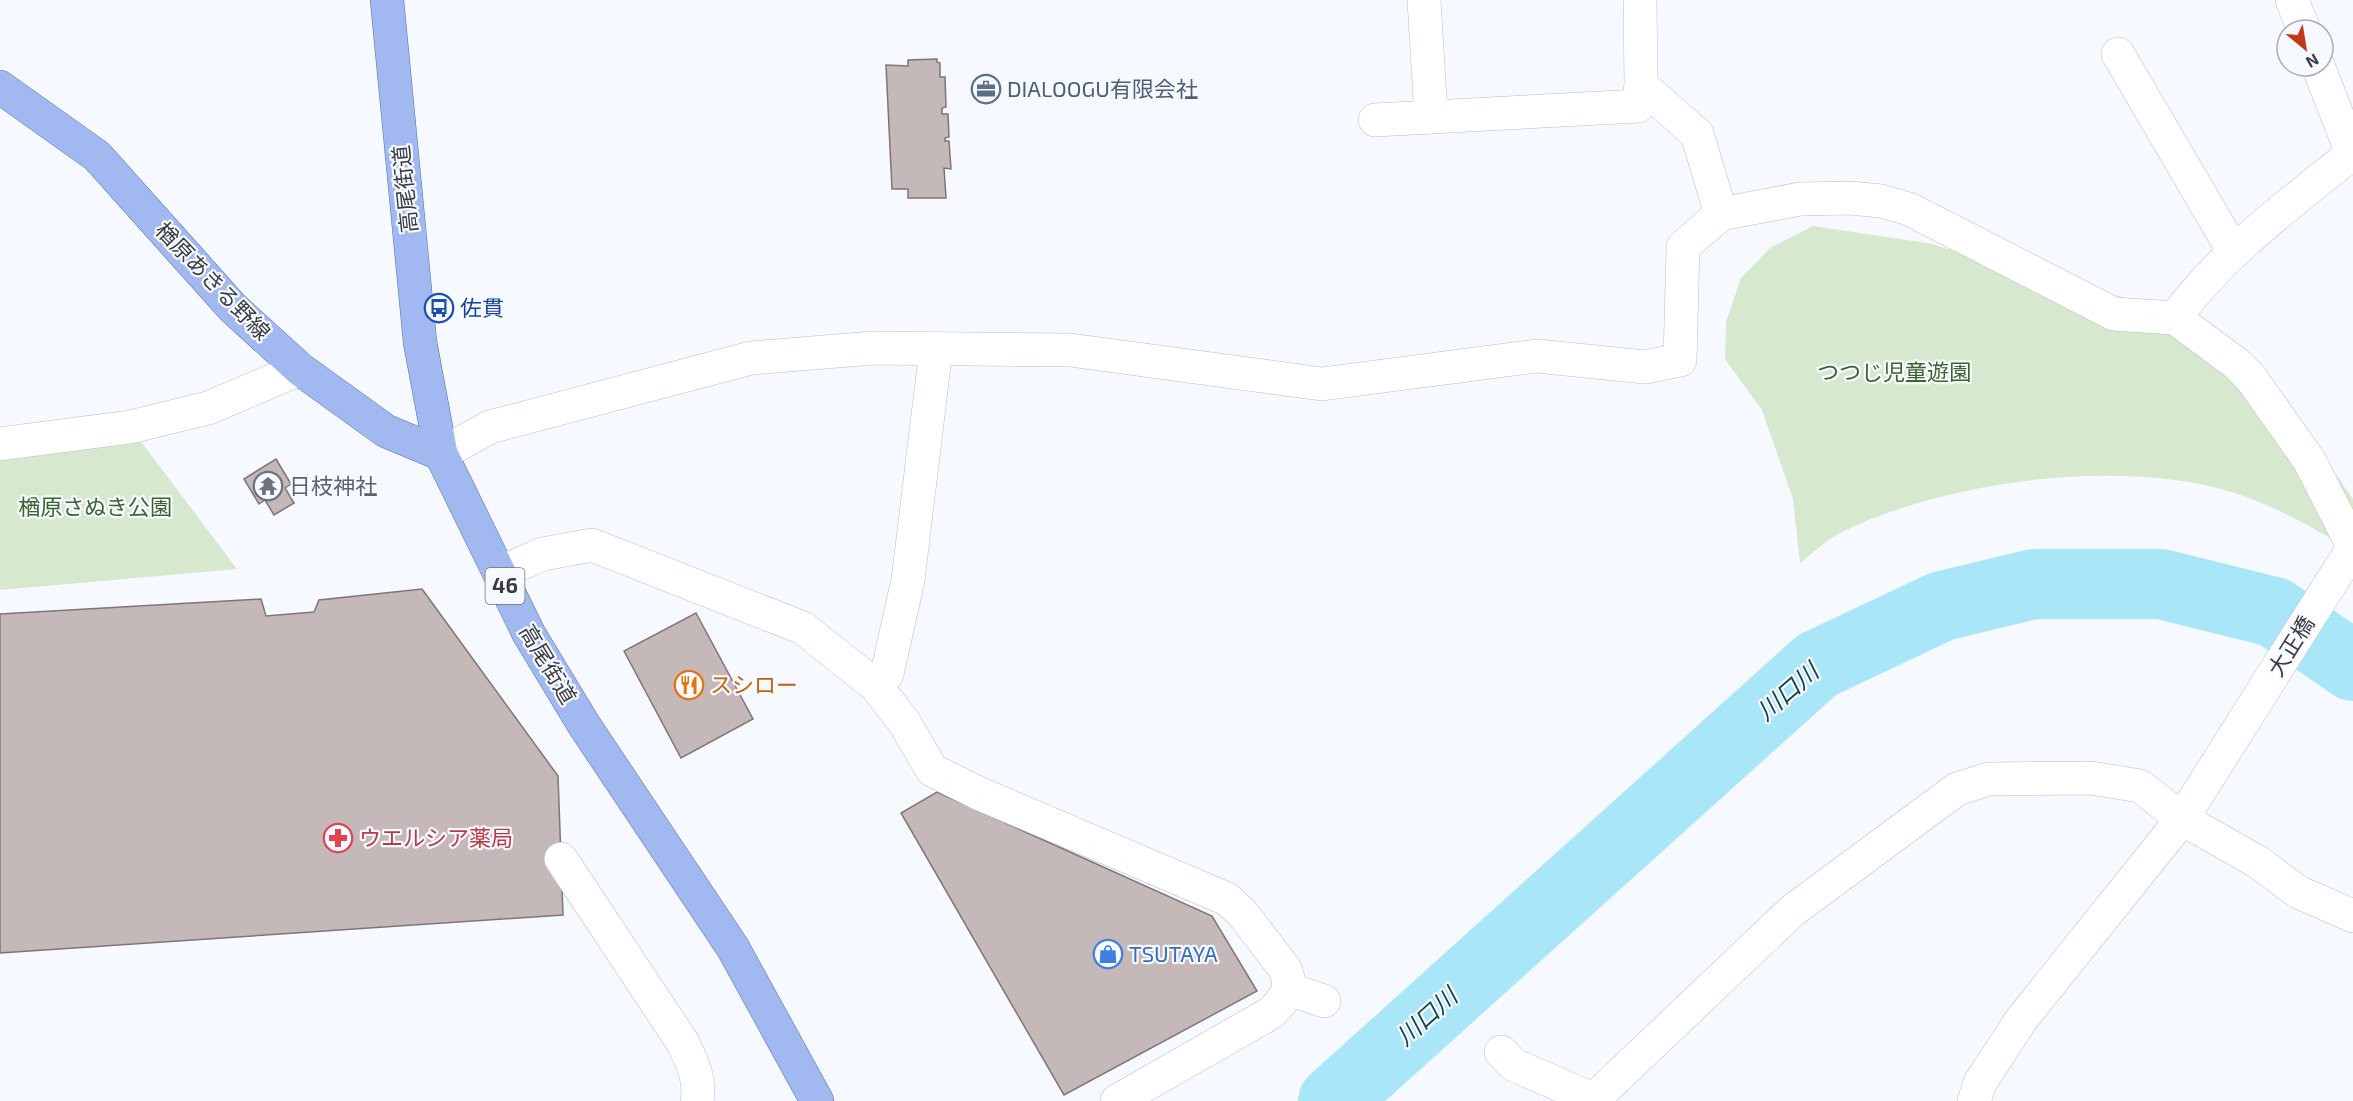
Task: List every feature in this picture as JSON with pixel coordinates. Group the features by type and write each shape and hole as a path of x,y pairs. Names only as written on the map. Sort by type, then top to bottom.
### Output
{"main road":[{"name":"高尾街道","path":"387,0 420,342 441,454 529,634 584,725 667,846 744,966 817,1101"},
{"name":"楢原あきる野線","path":"0,87 97,156 233,308 300,369 386,431 441,454"}],"street":[{"path":"1424,0 1431,117"},
{"path":"1375,120 1638,106 1641,85 1640,0"},
{"path":"2292,0 2299,18"},
{"path":"2118,54 2234,252"},
{"path":"2175,318 2193,294 2234,252 2353,153 2323,78"},
{"path":"1641,85 1697,134 1721,214"},
{"path":"441,454 490,427 751,358 873,348 1070,350 1322,384 1537,356 1645,367 1680,360 1683,247 1721,214 1800,199 1850,198 1881,201 1909,208 2114,314 2175,318 2237,364 2251,378 2309,460 2347,556"},
{"path":"876,686 887,674 908,580 936,349"},
{"path":"0,444 130,427 207,408 300,369"},
{"path":"499,573 543,554 592,545 803,628 876,686 904,722 932,770 978,794 1098,843 1235,905 1285,969 1289,989 1283,1002 1271,1013 1117,1101"},
{"name":"大正橋","path":"1974,1101 1980,1083 2021,1020 2182,819 2347,556"},
{"path":"1501,1052 1514,1065 1594,1100 1792,911 1957,789 1989,778 2091,778 2140,786 2182,819 2258,862 2298,892 2353,916"},
{"path":"561,859 682,1043 694,1065 699,1089 697,1101"},
{"path":"1289,989 1324,1001"}],"green space":[{"name":"つつじ児童遊園","path":"1813,226 1927,243 2208,321 2282,398 2353,499 2353,549 2271,507 2217,488 2174,480 2126,476 2076,476 1975,489 1881,515 1840,533 1800,563 1793,499 1762,410 1725,359 1726,322 1741,278 1770,248"},
{"name":"楢原さぬき公園","path":"130,427 237,569 0,590 0,444"}],"building":[{"path":"937,59 940,63 940,77 945,77 946,107 942,108 942,114 948,114 949,137 945,138 945,141 949,141 951,169 944,168 946,198 908,198 908,189 892,189 886,65 908,66 908,60"},
{"name":"日枝神社","path":"276,459 291,484 285,488 294,503 274,515 265,500 259,504 244,479"},
{"path":"422,589 558,776 563,915 0,953 0,614 261,599 266,616 314,612 319,600"},
{"name":"スシロー","path":"696,613 753,719 681,758 624,651"},
{"name":"TSUTAYA","path":"937,792 1212,916 1257,991 1064,1095 901,813"}],"waterway":[{"name":"川口川","path":"1333,1101 1817,665 1942,606 2034,584 2161,584 2274,612 2353,666"}],"place":[{"name":"DIALOOGU有限会社","path":"986,89"},
{"name":"佐貫","path":"439,308"},
{"name":"日枝神社","path":"268,486"},
{"name":"スシロー","path":"689,685"},
{"name":"ウエルシア薬局","path":"338,838"},
{"name":"TSUTAYA","path":"1108,954"}]}
